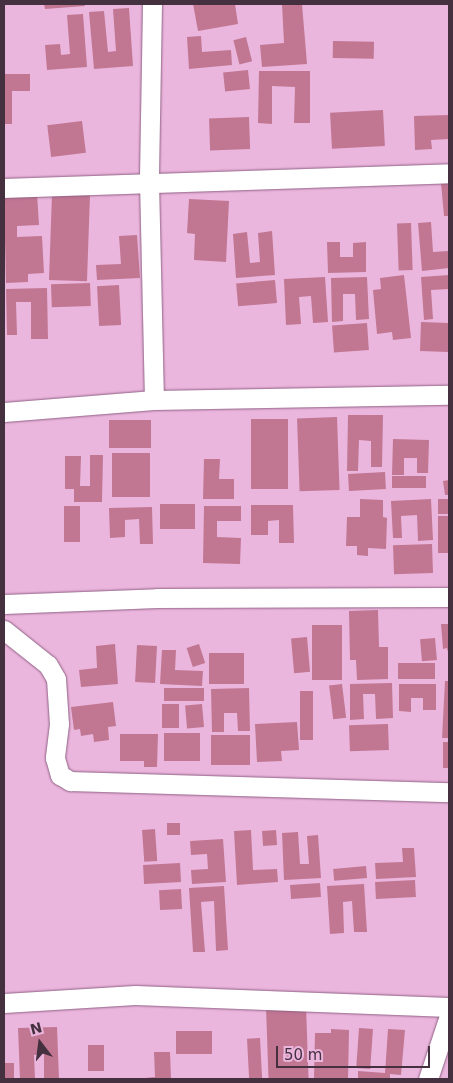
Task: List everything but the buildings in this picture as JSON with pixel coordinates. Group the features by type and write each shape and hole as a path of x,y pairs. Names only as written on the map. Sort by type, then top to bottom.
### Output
{"street":[{"path":"152,4 149,181 154,400"},
{"path":"4,188 149,181 449,173"},
{"path":"4,412 154,400 449,395"},
{"path":"4,604 157,598 449,597"},
{"path":"4,630 48,665 56,679 59,724 55,758 60,775 70,781 449,792"},
{"path":"4,1003 135,995 449,1007"},
{"path":"428,1079 449,1016"}]}
